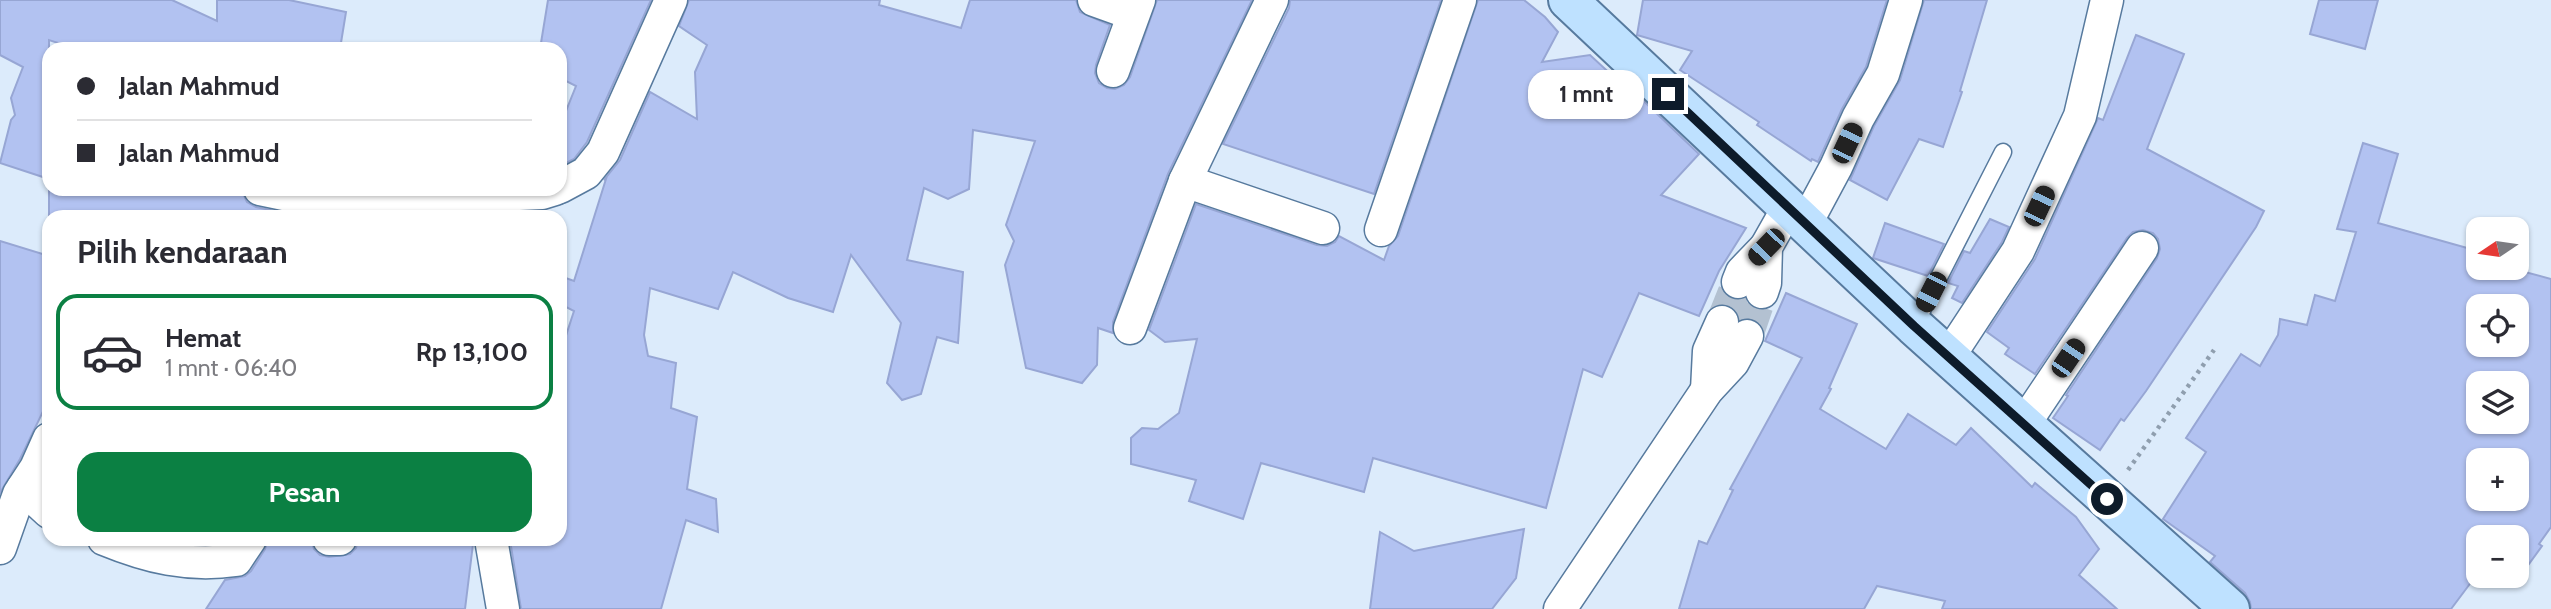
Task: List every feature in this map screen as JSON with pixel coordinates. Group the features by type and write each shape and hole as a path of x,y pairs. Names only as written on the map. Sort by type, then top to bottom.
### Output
{"street":[{"path":"567,185 586,173 603,152 671,0"},
{"path":"1094,0 1136,7 1114,71"},
{"path":"1130,328 1185,181 1272,0"},
{"path":"1381,230 1460,0"},
{"path":"1568,0 1914,326 2230,609"},
{"path":"1750,287 1765,283 1766,247 1797,215 1836,167 1858,118 1883,74 1906,0"},
{"path":"1948,356 2018,251 2080,116 2107,0"},
{"path":"1185,181 1323,228"},
{"path":"294,196 327,203 548,197"},
{"path":"2024,425 2142,248"},
{"path":"1561,609 1707,390 1734,362 1735,329"},
{"path":"0,548 23,488 42,455"},
{"path":"23,488 42,506"},
{"path":"122,546 167,561 224,562 236,560 245,546"},
{"path":"492,546 503,609"}],"lane":[{"path":"1914,326 2003,152"}],"path":[{"path":"2107,499 2214,349"}],"building":[{"path":"0,0 172,0 217,21 217,0 289,0 346,12 341,42 42,42 42,177 0,163 11,120 15,115 11,98 23,67 0,55"},
{"path":"548,0 651,0 587,142 574,159 567,162 567,108 576,86 567,82 567,42 541,42"},
{"path":"689,0 880,0 879,5 961,28 970,0 1076,0 1080,12 1110,25 1095,73 1099,83 1115,89 1124,85 1130,77 1157,0 1252,0 1168,174 1113,322 1113,333 1098,328 1097,365 1082,383 1026,368 1005,265 1014,241 1006,225 1035,141 973,130 969,189 948,199 924,188 907,260 963,272 958,343 937,337 921,394 902,400 887,383 901,323 851,255 833,312 788,298 733,272 718,309 650,288 644,335 648,356 676,363 671,408 697,417 687,489 716,499 718,532 686,520 661,609 521,609 511,546 567,546 567,332 574,311 567,308 567,278 574,281 606,179 604,180 620,160 650,92 697,119 695,72 707,45 679,26"},
{"path":"1290,0 1441,0 1374,194 1223,144 1289,8"},
{"path":"1478,0 1524,0 1558,32 1542,62 1590,55 1629,91 1630,88 1699,154 1661,195 1746,228 1719,271 1699,316 1639,293 1602,377 1583,369 1546,508 1373,458 1364,492 1261,463 1243,519 1189,501 1196,480 1131,464 1131,438 1142,428 1158,429 1179,413 1197,339 1165,342 1149,330 1196,204 1317,245 1327,246 1339,236 1384,260 1389,246 1398,236"},
{"path":"1643,0 1887,0 1866,67 1842,109 1818,162 1812,159 1811,161 1757,125 1759,122 1680,70 1692,51 1637,35"},
{"path":"1924,0 1987,0 1960,91 1962,92 1943,147 1919,139 1887,200 1850,180 1874,126 1900,80"},
{"path":"2319,0 2378,0 2365,49 2310,34"},
{"path":"2136,35 2184,54 2147,149 2264,211 2146,391 2124,421 2121,419 2100,450 2053,418 2157,258 2160,249 2158,239 2153,233 2143,230 2133,232 2127,238 2035,374 2005,354 2009,348 1987,332 2035,259 2098,118 2103,120"},
{"path":"2363,143 2398,154 2378,223 2466,248 2466,280 2529,280 2529,273 2551,279 2551,527 2529,564 2529,525 2466,525 2467,588 2451,609 2251,609 2245,593 2210,562 2215,556 2163,519 2206,452 2186,438 2241,354 2260,366 2278,335 2280,319 2307,325 2315,295 2335,301 2356,232 2337,229"},
{"path":"49,196 244,196 247,202 256,207 270,210 49,210"},
{"path":"1990,219 2009,227 1962,303 1952,298 1958,286 1948,283 1964,251 1970,253"},
{"path":"1885,223 1944,244 1928,276 1873,258"},
{"path":"0,241 42,254 42,413 0,493"},
{"path":"1786,293 1857,324 1829,388 1831,389 1820,409 1886,449 1908,414 1956,445 1971,428 2032,487 2035,483 2076,517 2099,549 2079,575 2117,609 1942,609 1945,601 1877,586 1864,609 1679,609 1699,541 1707,544 1733,490 1730,489 1802,358 1765,341"},
{"path":"1524,529 1516,578 1492,609 1370,609 1380,532 1414,551"},
{"path":"266,546 313,546 320,555 329,557 350,554 356,546 473,546 465,609 206,609 225,580 245,576"}],"tunnel":[{"path":"1722,322 1738,282"},
{"path":"1747,336 1762,292"}],"route":[{"path":"1668,94 1914,326 2107,499"}]}
